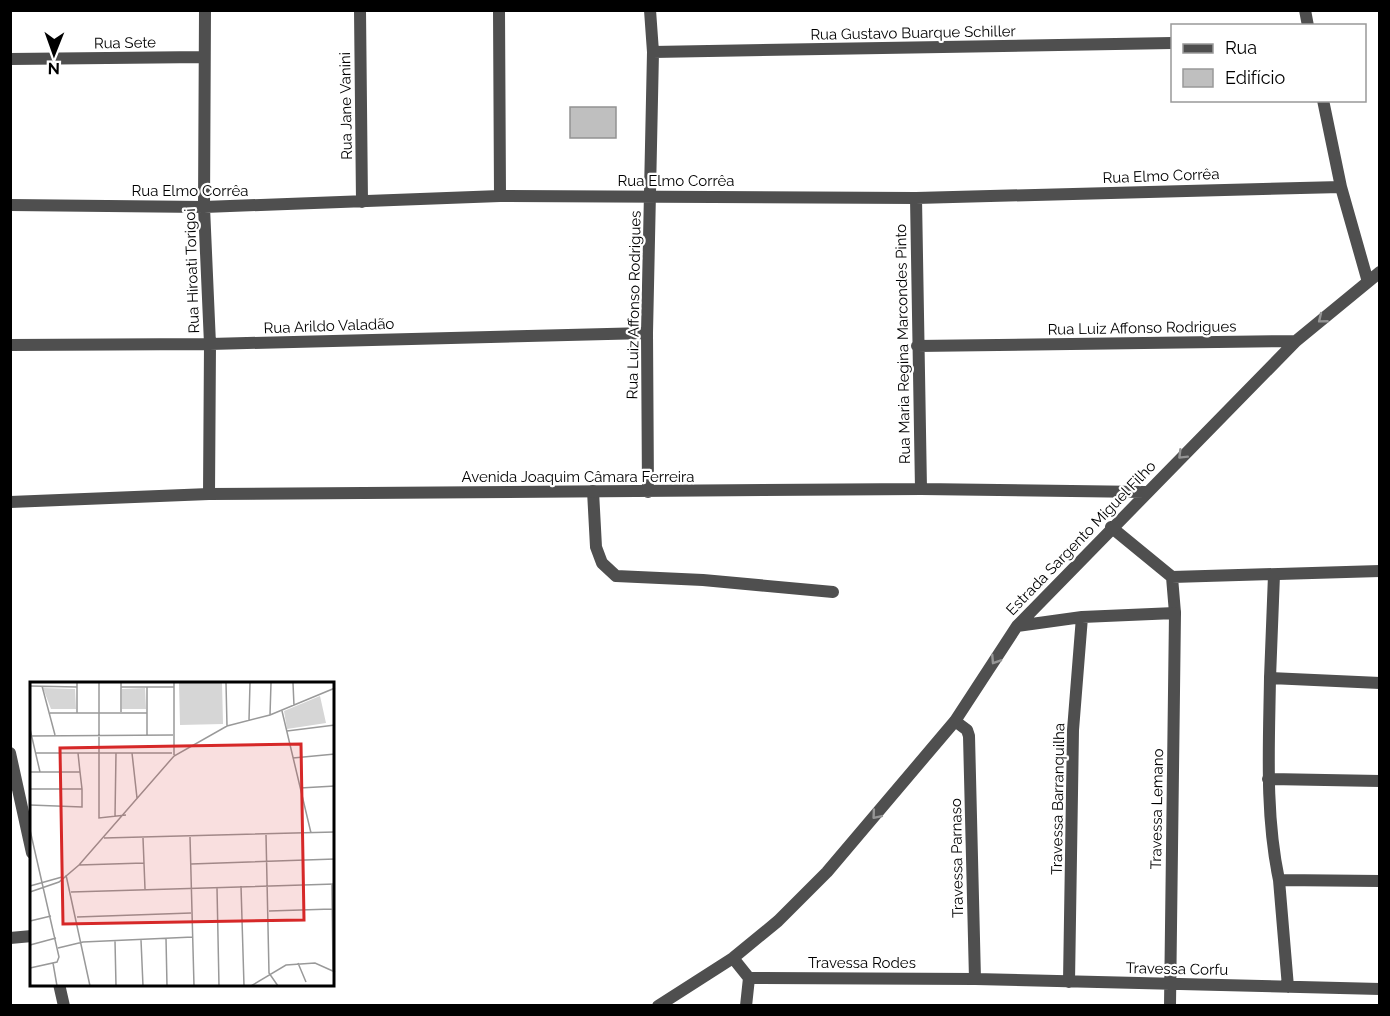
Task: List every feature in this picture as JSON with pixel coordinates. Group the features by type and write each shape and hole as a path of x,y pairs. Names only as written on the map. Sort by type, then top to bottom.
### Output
{"street":[{"name":"Rua Hiroati Torigoi","path":"205,10 204,207 210,344 209,494"},
{"name":"Rua Jane Vanini","path":"360,10 362,202"},
{"path":"499,10 500,196"},
{"name":"Rua Luiz Affonso Rodrigues","path":"648,492 647,333 653,52 651,10"},
{"name":"Rua Gustavo Buarque Schiller","path":"653,52 1171,43"},
{"name":"Rua Sete","path":"10,59 204,57"},
{"path":"1323,102 1341,187 1374,280"},
{"name":"Rua Elmo Corrêa","path":"10,205 204,207 500,196 916,198 1341,187"},
{"name":"Rua Maria Regina Marcondes Pinto","path":"916,198 921,489"},
{"name":"Estrada Sargento Miguel Filho","path":"658,1005 733,958 778,921 827,872 954,721 1017,626 1145,492 1296,341 1374,280 1380,272"},
{"name":"Rua Arildo Valadão","path":"10,345 210,344 647,333"},
{"name":"Rua Luiz Affonso Rodrigues","path":"917,346 1296,341"},
{"name":"Avenida Joaquim Câmara Ferreira","path":"10,502 209,494 921,489 1145,492"},
{"path":"593,491 596,547 602,563 616,576 703,579 833,592"},
{"path":"1111,527 1172,577 1380,571"},
{"path":"1274,575 1268,779 1273,851 1279,880 1288,987"},
{"name":"Travessa Lemano","path":"1170,1005 1175,613 1172,577"},
{"path":"1017,626 1082,616 1175,613"},
{"name":"Travessa Barranquilha","path":"1069,982 1073,730 1082,616"},
{"path":"1270,678 1380,683"},
{"name":"Travessa Parnaso","path":"954,721 967,730 969,736 975,979"},
{"path":"12,762 30,844"},
{"path":"1268,779 1380,781"},
{"path":"1279,880 1380,881"},
{"path":"10,938 30,936"},
{"path":"733,958 749,978 746,1005"},
{"name":"Travessa Rodes","path":"749,978 975,979"},
{"name":"Travessa Corfu","path":"975,979 1380,988"},
{"path":"59,986 64,1005"}],"building":[{"path":"570,107 616,107 616,138 570,138"}]}
